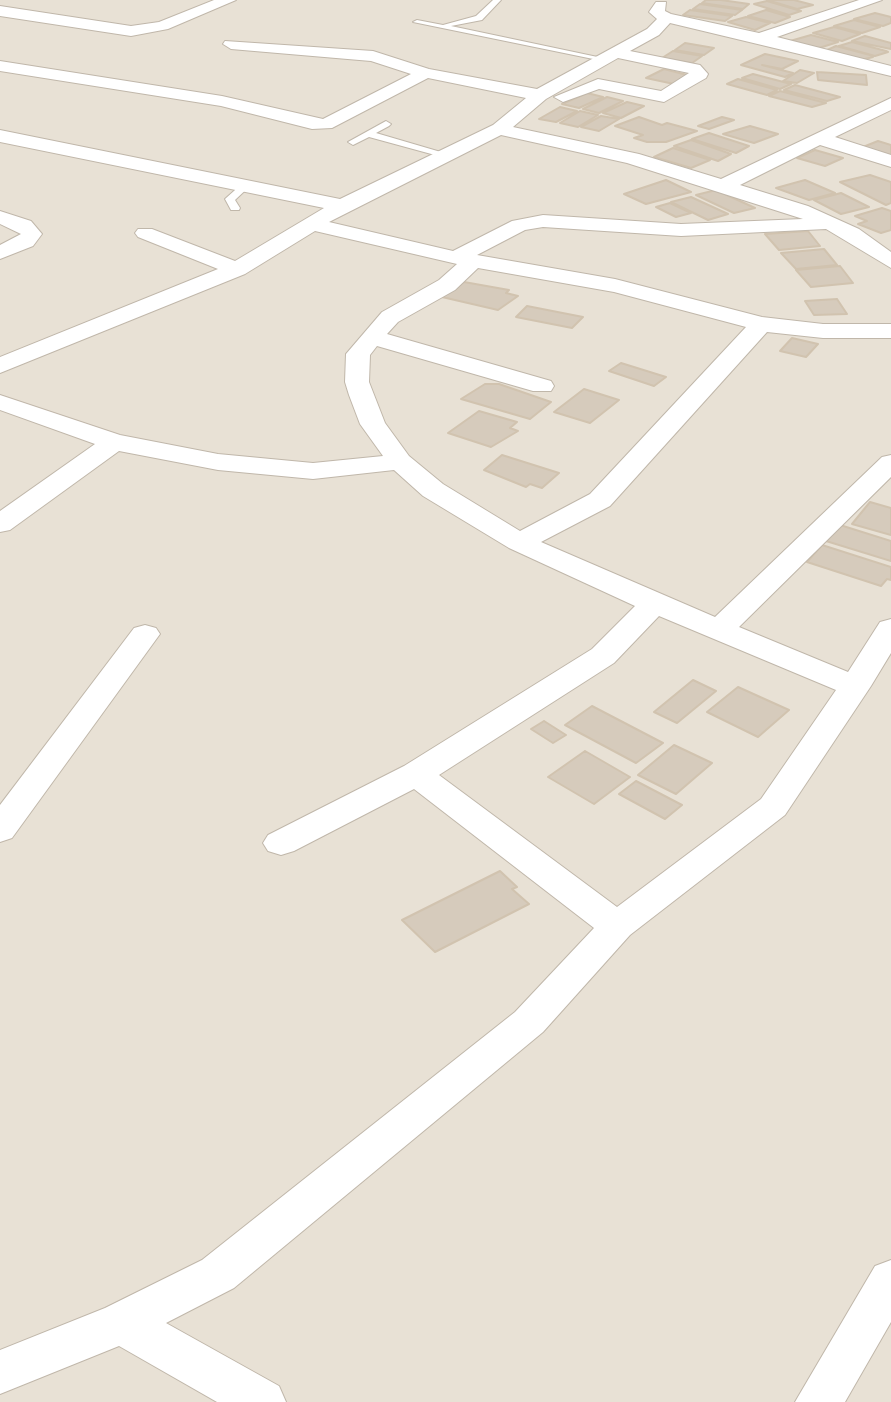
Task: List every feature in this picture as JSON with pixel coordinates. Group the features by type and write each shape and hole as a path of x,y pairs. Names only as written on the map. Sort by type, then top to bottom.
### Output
{"street":[{"path":"192,0 222,2"},
{"path":"671,0 657,8 659,15 886,67"},
{"path":"759,38 874,0"},
{"path":"0,11 131,31 162,26 222,2"},
{"path":"855,6 891,14"},
{"path":"0,366 237,269 315,225 342,206 499,129 540,95 653,32 666,18"},
{"path":"231,44 373,56 426,73 540,95"},
{"path":"524,111 538,109 590,84 670,96 700,74 609,56"},
{"path":"0,66 222,101 312,124 326,124 426,73"},
{"path":"724,185 891,103"},
{"path":"499,129 632,158 724,185 852,233 891,262"},
{"path":"0,136 247,184 342,206"},
{"path":"821,139 891,161"},
{"path":"0,217 24,225 32,234 26,242 0,253"},
{"path":"830,224 681,230 543,221 519,225 465,259 447,285 405,306 371,337 358,354 357,382 373,424 400,462 433,490 519,542 584,574 855,686"},
{"path":"315,225 465,259 615,286 761,324 823,331 891,331"},
{"path":"145,233 237,269"},
{"path":"519,542 600,500 761,324"},
{"path":"371,337 542,386"},
{"path":"0,402 114,442 218,462 313,471 400,462"},
{"path":"0,524 114,442"},
{"path":"720,630 791,557 891,463"},
{"path":"281,843 416,774 603,656 655,603"},
{"path":"0,1372 122,1323 218,1274 390,1138 529,1022 617,926 773,807 881,650 891,628"},
{"path":"0,830 145,634"},
{"path":"416,774 617,926"},
{"path":"819,1402 891,1280"},
{"path":"122,1323 262,1402"}],"lane":[{"path":"444,26 479,18 497,0"},
{"path":"417,22 609,56"},
{"path":"353,142 386,124"},
{"path":"368,134 446,155"},
{"path":"235,208 230,199 247,184"}],"shaded area":[{"path":"0,0 891,0 891,1402 0,1402"}],"building":[{"path":"706,0 749,4 743,9 702,3"},
{"path":"767,0 794,0 813,5 797,9"},
{"path":"767,1 801,11 789,15 754,4"},
{"path":"700,4 742,10 735,15 693,9"},
{"path":"690,10 732,16 725,21 683,15"},
{"path":"766,10 790,17 775,23 748,16"},
{"path":"875,13 891,17 891,23 883,26 854,19"},
{"path":"746,17 770,23 755,30 728,22"},
{"path":"854,20 880,27 862,33 834,26"},
{"path":"834,27 860,34 842,41 813,33"},
{"path":"811,35 838,42 819,48 790,41"},
{"path":"865,36 891,43 891,49 852,41"},
{"path":"852,42 888,52 875,56 839,46"},
{"path":"685,43 714,48 704,55 675,50"},
{"path":"836,46 873,57 861,60 825,51"},
{"path":"673,51 702,56 692,63 662,58"},
{"path":"765,54 798,61 782,69 762,65 793,73 785,77 741,65"},
{"path":"664,69 691,76 674,84 646,78"},
{"path":"800,70 814,73 797,83 783,81"},
{"path":"817,72 866,75 867,85 818,80"},
{"path":"753,74 791,84 780,89 742,78"},
{"path":"738,79 777,90 767,95 727,84"},
{"path":"795,85 840,97 827,101 784,90"},
{"path":"780,91 826,103 812,107 769,96"},
{"path":"587,93 603,97 579,108 562,104"},
{"path":"607,97 623,101 599,113 583,109"},
{"path":"627,102 644,106 621,118 603,113"},
{"path":"560,107 577,111 556,122 539,119"},
{"path":"580,111 598,115 578,127 560,123"},
{"path":"601,116 619,119 599,131 581,127"},
{"path":"639,117 697,131 666,142 647,142 634,138 643,135 615,126"},
{"path":"722,117 734,120 709,129 698,126"},
{"path":"750,126 778,134 754,143 723,134"},
{"path":"709,133 749,146 736,153 692,139"},
{"path":"691,140 731,154 718,161 674,146"},
{"path":"878,141 891,145 891,155 863,147"},
{"path":"673,148 710,160 691,168 654,157"},
{"path":"815,150 843,158 825,166 797,158"},
{"path":"870,175 891,182 891,203 886,205 840,182"},
{"path":"666,180 691,192 646,204 624,194"},
{"path":"805,180 835,193 809,200 776,188"},
{"path":"716,190 755,208 734,213 696,195"},
{"path":"841,193 869,207 841,214 814,200"},
{"path":"691,197 728,214 708,220 671,202"},
{"path":"670,203 691,213 676,217 656,207"},
{"path":"882,208 891,211 891,230 881,233 858,224 867,221 855,216"},
{"path":"808,231 820,246 779,250 765,234"},
{"path":"824,249 837,265 796,269 781,253"},
{"path":"840,266 853,283 811,287 796,270"},
{"path":"464,282 509,290 506,293 518,296 498,310 442,297"},
{"path":"837,299 847,314 814,315 805,301"},
{"path":"527,306 583,317 572,328 516,317"},
{"path":"792,338 818,344 806,357 780,351"},
{"path":"621,363 666,377 654,386 609,371"},
{"path":"485,384 499,384 551,402 530,419 461,399"},
{"path":"584,389 619,400 590,423 554,412"},
{"path":"479,411 517,422 510,428 518,431 491,447 448,433"},
{"path":"502,455 559,473 542,488 530,484 526,487 484,470"},
{"path":"870,502 891,508 891,535 852,524"},
{"path":"840,525 891,541 891,561 826,541"},
{"path":"822,545 891,567 891,580 887,579 881,586 807,562"},
{"path":"693,680 716,691 677,723 654,712"},
{"path":"738,687 789,710 758,737 707,712"},
{"path":"592,706 663,743 636,763 565,725"},
{"path":"544,721 566,735 553,743 531,729"},
{"path":"674,745 712,763 676,794 638,775"},
{"path":"585,751 630,777 594,804 548,777"},
{"path":"636,781 682,805 665,819 619,794"},
{"path":"500,871 517,887 512,889 529,904 435,952 402,920"}]}
